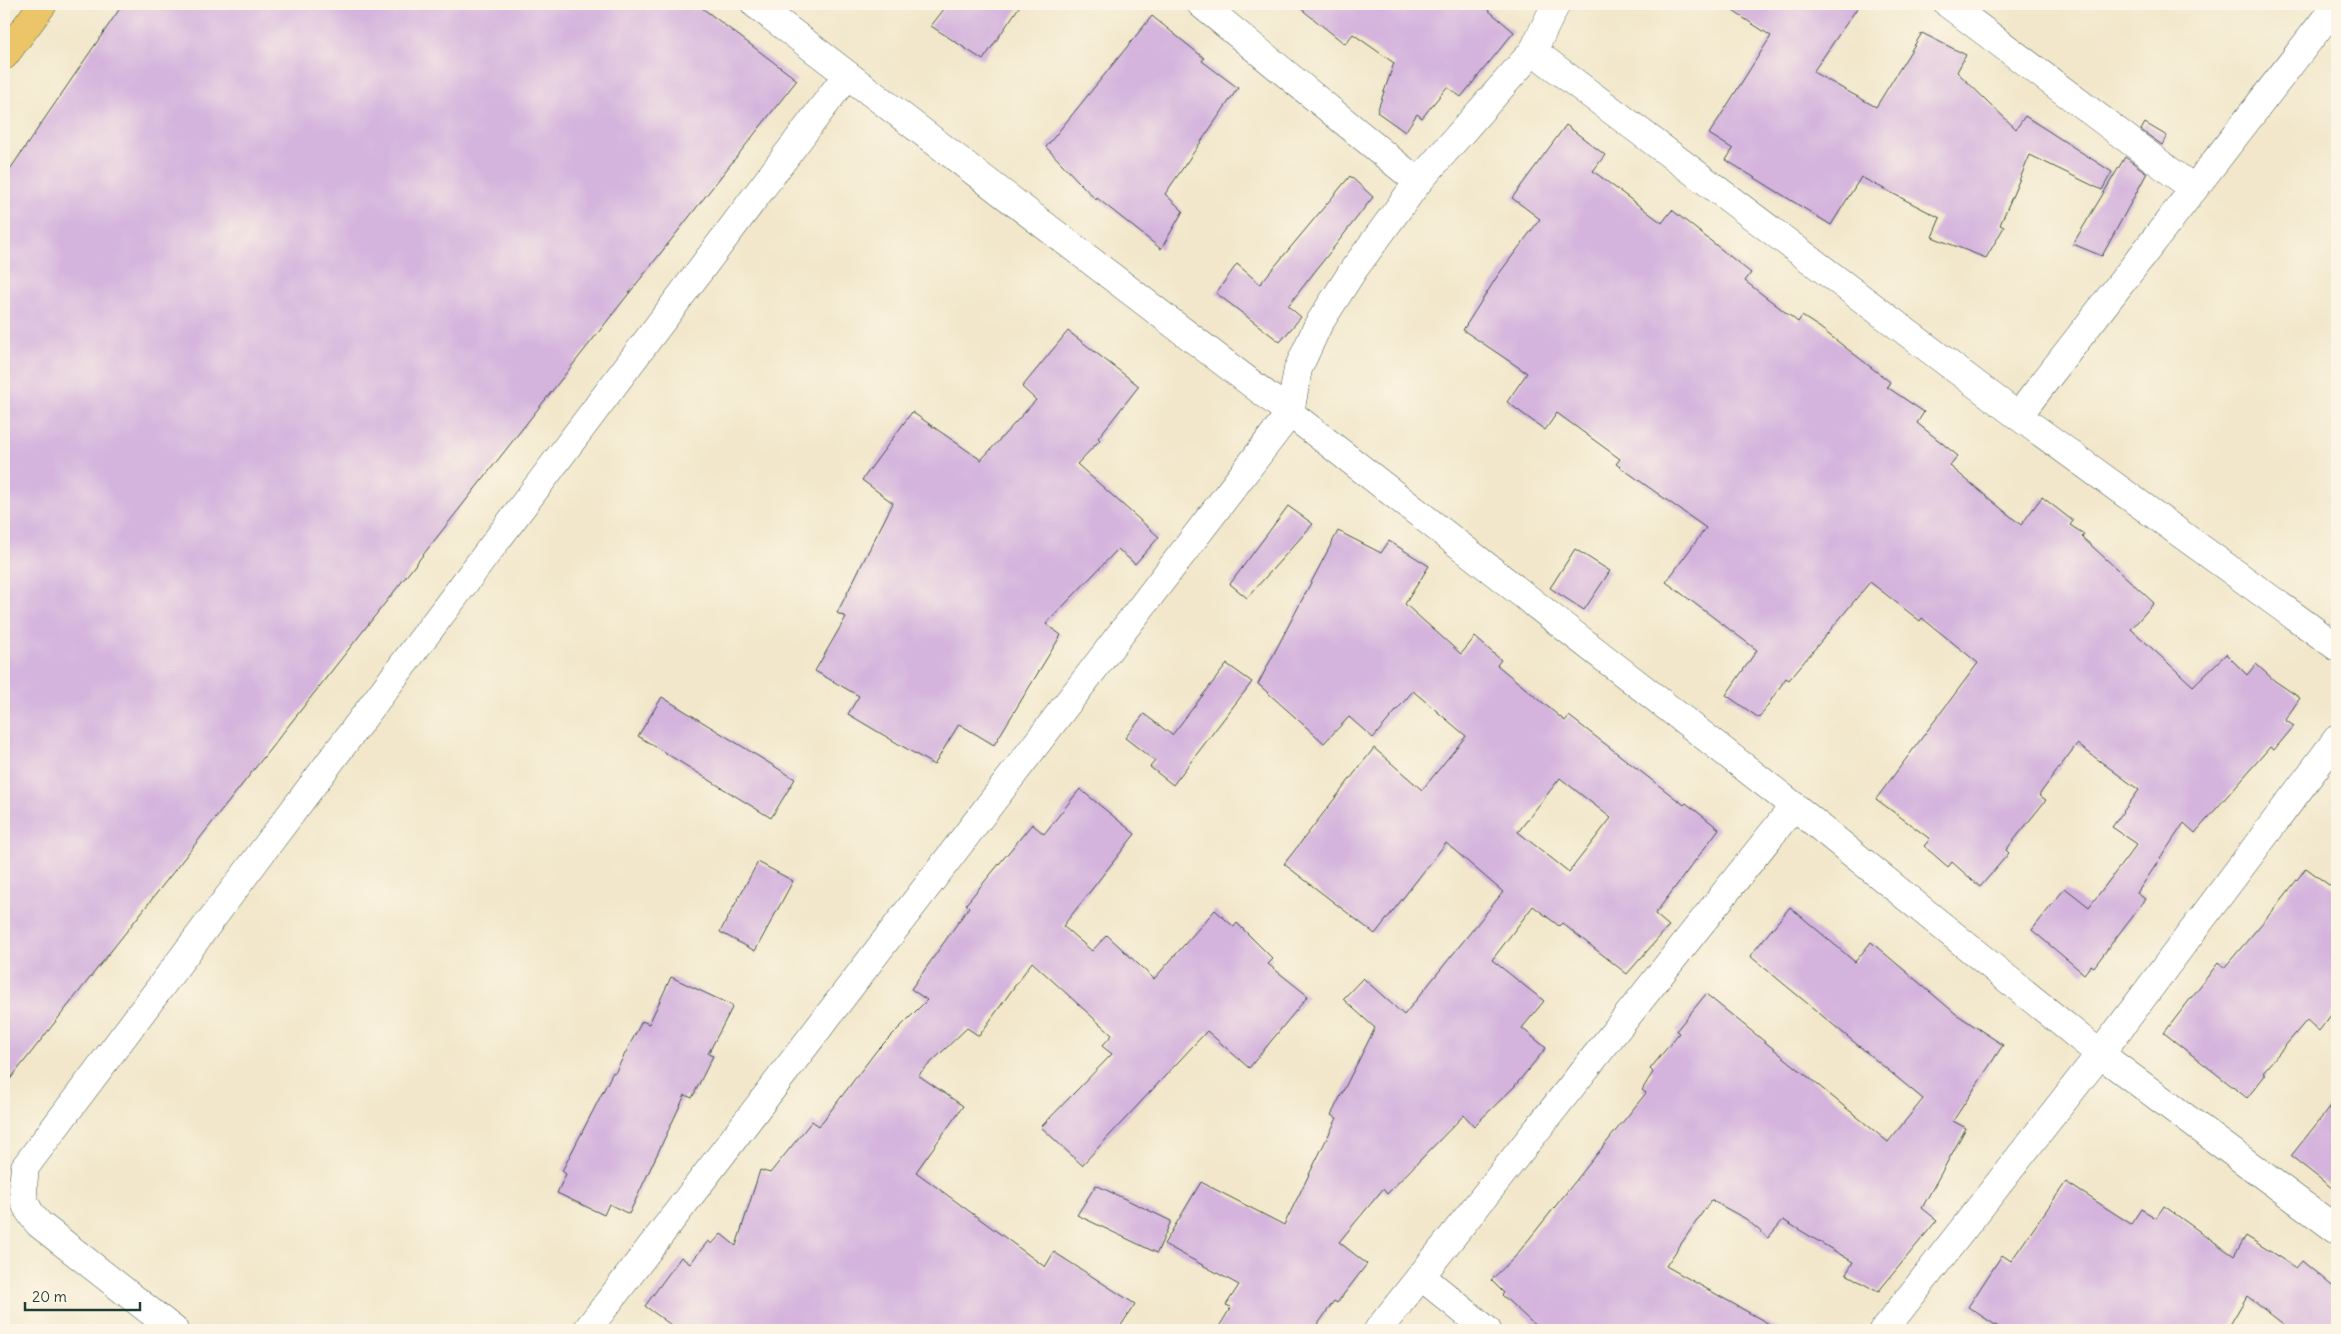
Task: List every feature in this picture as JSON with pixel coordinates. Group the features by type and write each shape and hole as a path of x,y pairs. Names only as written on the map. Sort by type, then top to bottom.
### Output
{"main road":[{"path":"4,56 43,4"}],"street":[{"path":"755,4 1290,413 1794,806 2100,1054 2337,1230"},
{"path":"1201,4 1418,182"},
{"path":"594,1328 1290,413 1298,369 1318,325 1354,269 1418,182 1533,51 1556,4"},
{"path":"1948,4 2194,189"},
{"path":"2018,416 2337,4"},
{"path":"1533,51 2018,416 2337,647"},
{"path":"174,1330 39,1224 26,1210 22,1189 25,1167 846,75"},
{"path":"1884,1330 2100,1054 2337,739"},
{"path":"1378,1330 1422,1277 1794,806"},
{"path":"1422,1277 1487,1330"}],"building":[{"path":"123,4 697,4 797,80 4,1087 4,178"},
{"path":"948,4 1021,4 983,60 931,26"},
{"path":"1295,4 1481,4 1514,32 1461,97 1447,87 1422,118 1417,114 1405,132 1377,112 1394,63 1353,34 1345,44"},
{"path":"1722,4 1860,4 1813,72 1876,107 1922,33 1966,55 1957,72 2016,129 2025,116 2112,172 2102,190 2030,155 2000,225 2004,227 1986,258 1932,237 1940,218 1861,177 1831,225 1726,160 1733,149 1709,134 1771,36"},
{"path":"1152,16 1204,58 1202,61 1238,88 1165,194 1183,211 1161,249 1097,198 1096,200 1046,147"},
{"path":"2145,123 2167,136 2162,145 2141,130"},
{"path":"1566,125 1605,155 1593,171 1662,223 1672,210 1751,273 1745,281 1798,322 1802,316 1819,327 1890,382 1887,387 1924,412 1917,423 1958,456 1950,466 2021,525 2042,497 2073,521 2070,525 2084,534 2082,537 2154,603 2131,629 2193,686 2226,654 2247,675 2256,664 2275,681 2300,698 2285,720 2294,726 2274,750 2270,747 2195,833 2184,823 2137,893 2145,899 2094,967 2091,965 2084,974 2032,930 2065,888 2089,907 2137,844 2112,827 2139,790 2077,744 2039,795 2046,800 2006,850 2009,853 1980,887 1952,862 1948,867 1924,846 1930,839 1876,799 1978,663 1922,618 1920,621 1870,582 1789,680 1786,678 1759,718 1726,695 1757,650 1666,582 1706,528 1616,464 1620,459 1557,413 1545,430 1507,402 1527,373 1463,330 1498,275 1540,219 1512,198"},
{"path":"2125,157 2147,173 2102,256 2073,244"},
{"path":"1350,176 1373,197 1288,306 1301,317 1280,342 1216,293 1237,264 1260,284"},
{"path":"1068,331 1139,386 1098,438 1100,440 1077,464 1159,537 1135,564 1118,549 1046,624 1061,635 994,745 959,724 934,765 848,714 859,696 815,671 846,617 837,613 893,503 862,480 912,412 981,460 1036,400 1022,387"},
{"path":"1288,506 1313,524 1247,598 1230,584"},
{"path":"1338,531 1381,553 1389,541 1429,566 1405,604 1461,654 1475,637 1501,660 1497,665 1565,721 1569,716 1684,805 1686,803 1719,829 1655,914 1669,926 1627,974 1562,923 1559,926 1533,906 1492,960 1544,1001 1522,1028 1546,1048 1514,1087 1474,1126 1464,1115 1387,1194 1383,1189 1339,1242 1367,1264 1337,1303 1334,1301 1314,1330 1217,1330 1231,1307 1226,1305 1239,1285 1164,1244 1201,1182 1284,1225 1337,1118 1331,1115 1375,1028 1343,999 1363,978 1404,1015 1503,892 1446,843 1375,934 1284,864 1374,748 1422,790 1466,736 1413,691 1373,738 1349,717 1324,743 1258,684","holes":["1560,778 1611,818 1569,872 1518,832"]},
{"path":"1575,549 1610,571 1584,610 1550,588"},
{"path":"1227,664 1252,682 1173,785 1150,767 1155,761 1125,738 1144,714 1172,735"},
{"path":"662,697 795,779 771,818 638,736"},
{"path":"1080,789 1135,834 1063,926 1092,951 1107,935 1154,979 1215,910 1234,927 1237,923 1273,959 1268,964 1308,996 1249,1068 1207,1031 1082,1165 1041,1127 1112,1054 1102,1046 1112,1035 1032,962 979,1036 967,1028 918,1075 963,1106 916,1172 1045,1267 1054,1252 1135,1304 1118,1330 678,1330 645,1306 681,1257 690,1264 708,1241 712,1244 721,1234 736,1246 760,1170 770,1173 812,1121 819,1126 877,1050 927,1000 911,989 969,907 966,904 1032,824 1044,834"},
{"path":"758,862 793,881 755,951 720,932"},
{"path":"2306,868 2337,891 2337,1007 2319,1031 2307,1020 2263,1072 2266,1074 2247,1098 2164,1033 2218,963 2224,968"},
{"path":"1790,907 1855,962 1871,942 1956,1014 2003,1045 1953,1121 1966,1128 1922,1208 1937,1220 1878,1292 1846,1274 1853,1262 1783,1220 1768,1238 1746,1219 1711,1200 1666,1266 1780,1330 1540,1330 1502,1295 1504,1293 1491,1280 1514,1258 1646,1093 1642,1090 1653,1072 1650,1069 1679,1033 1676,1031 1706,994 1888,1142 1923,1099 1750,956"},
{"path":"671,977 733,1006 708,1054 713,1056 692,1098 685,1095 629,1214 609,1204 604,1215 557,1193 566,1174 562,1171 613,1072 615,1073 642,1021 649,1024"},
{"path":"2337,1098 2337,1192 2291,1156"},
{"path":"2066,1182 2131,1224 2141,1209 2156,1218 2164,1206 2234,1256 2246,1236 2296,1268 2302,1261 2337,1290 2337,1330 2291,1330 2247,1296 2227,1330 2003,1330 1968,1307 2002,1255 2011,1261"},
{"path":"1096,1185 1171,1221 1157,1253 1077,1215"}]}
